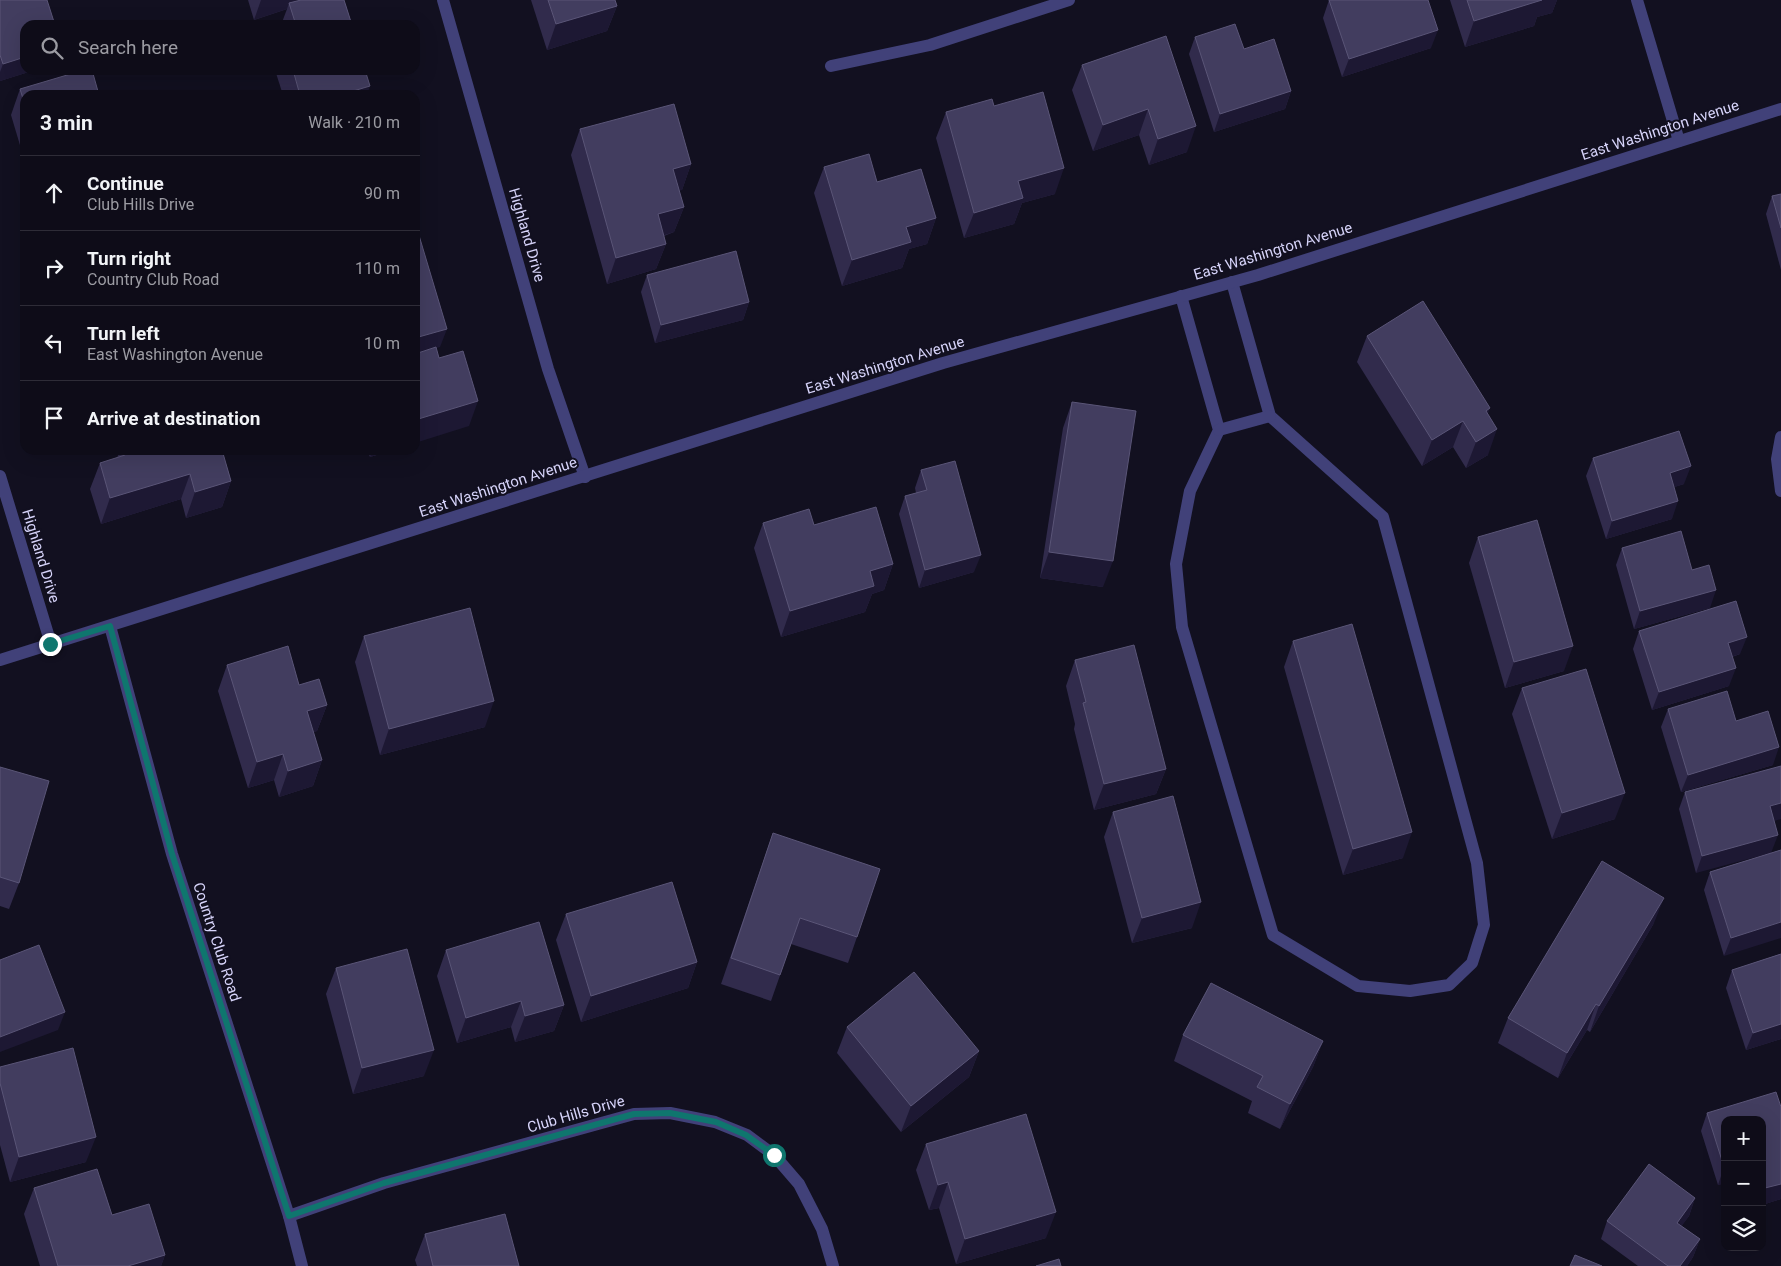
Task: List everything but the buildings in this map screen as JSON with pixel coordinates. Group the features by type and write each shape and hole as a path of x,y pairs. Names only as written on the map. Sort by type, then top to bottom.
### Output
{"street":[{"name":"Highland Drive","path":"443,0 548,369 585,476"},
{"path":"831,66 930,45 1069,0"},
{"path":"1637,0 1679,141"},
{"name":"East Washington Avenue","path":"0,660 935,366 1232,282 1781,109"},
{"path":"1181,296 1219,430 1190,491 1176,564 1182,627 1273,935 1358,986 1410,991 1450,985 1472,963 1484,925 1477,863 1383,517 1270,416 1232,282"},
{"path":"1219,430 1270,416"},
{"path":"1781,437 1777,459 1781,492"},
{"name":"Highland Drive","path":"0,476 50,644"},
{"name":"Country Club Road","path":"110,626 172,854 289,1216 302,1266"},
{"name":"Club Hills Drive","path":"289,1216 384,1183 634,1114 670,1113 716,1122 746,1135 774,1155 800,1184 822,1230 833,1266"}],"route":[{"path":"50,644 110,626 172,854 289,1216 384,1183 634,1114 670,1113 716,1122 746,1135 774,1155"}]}
